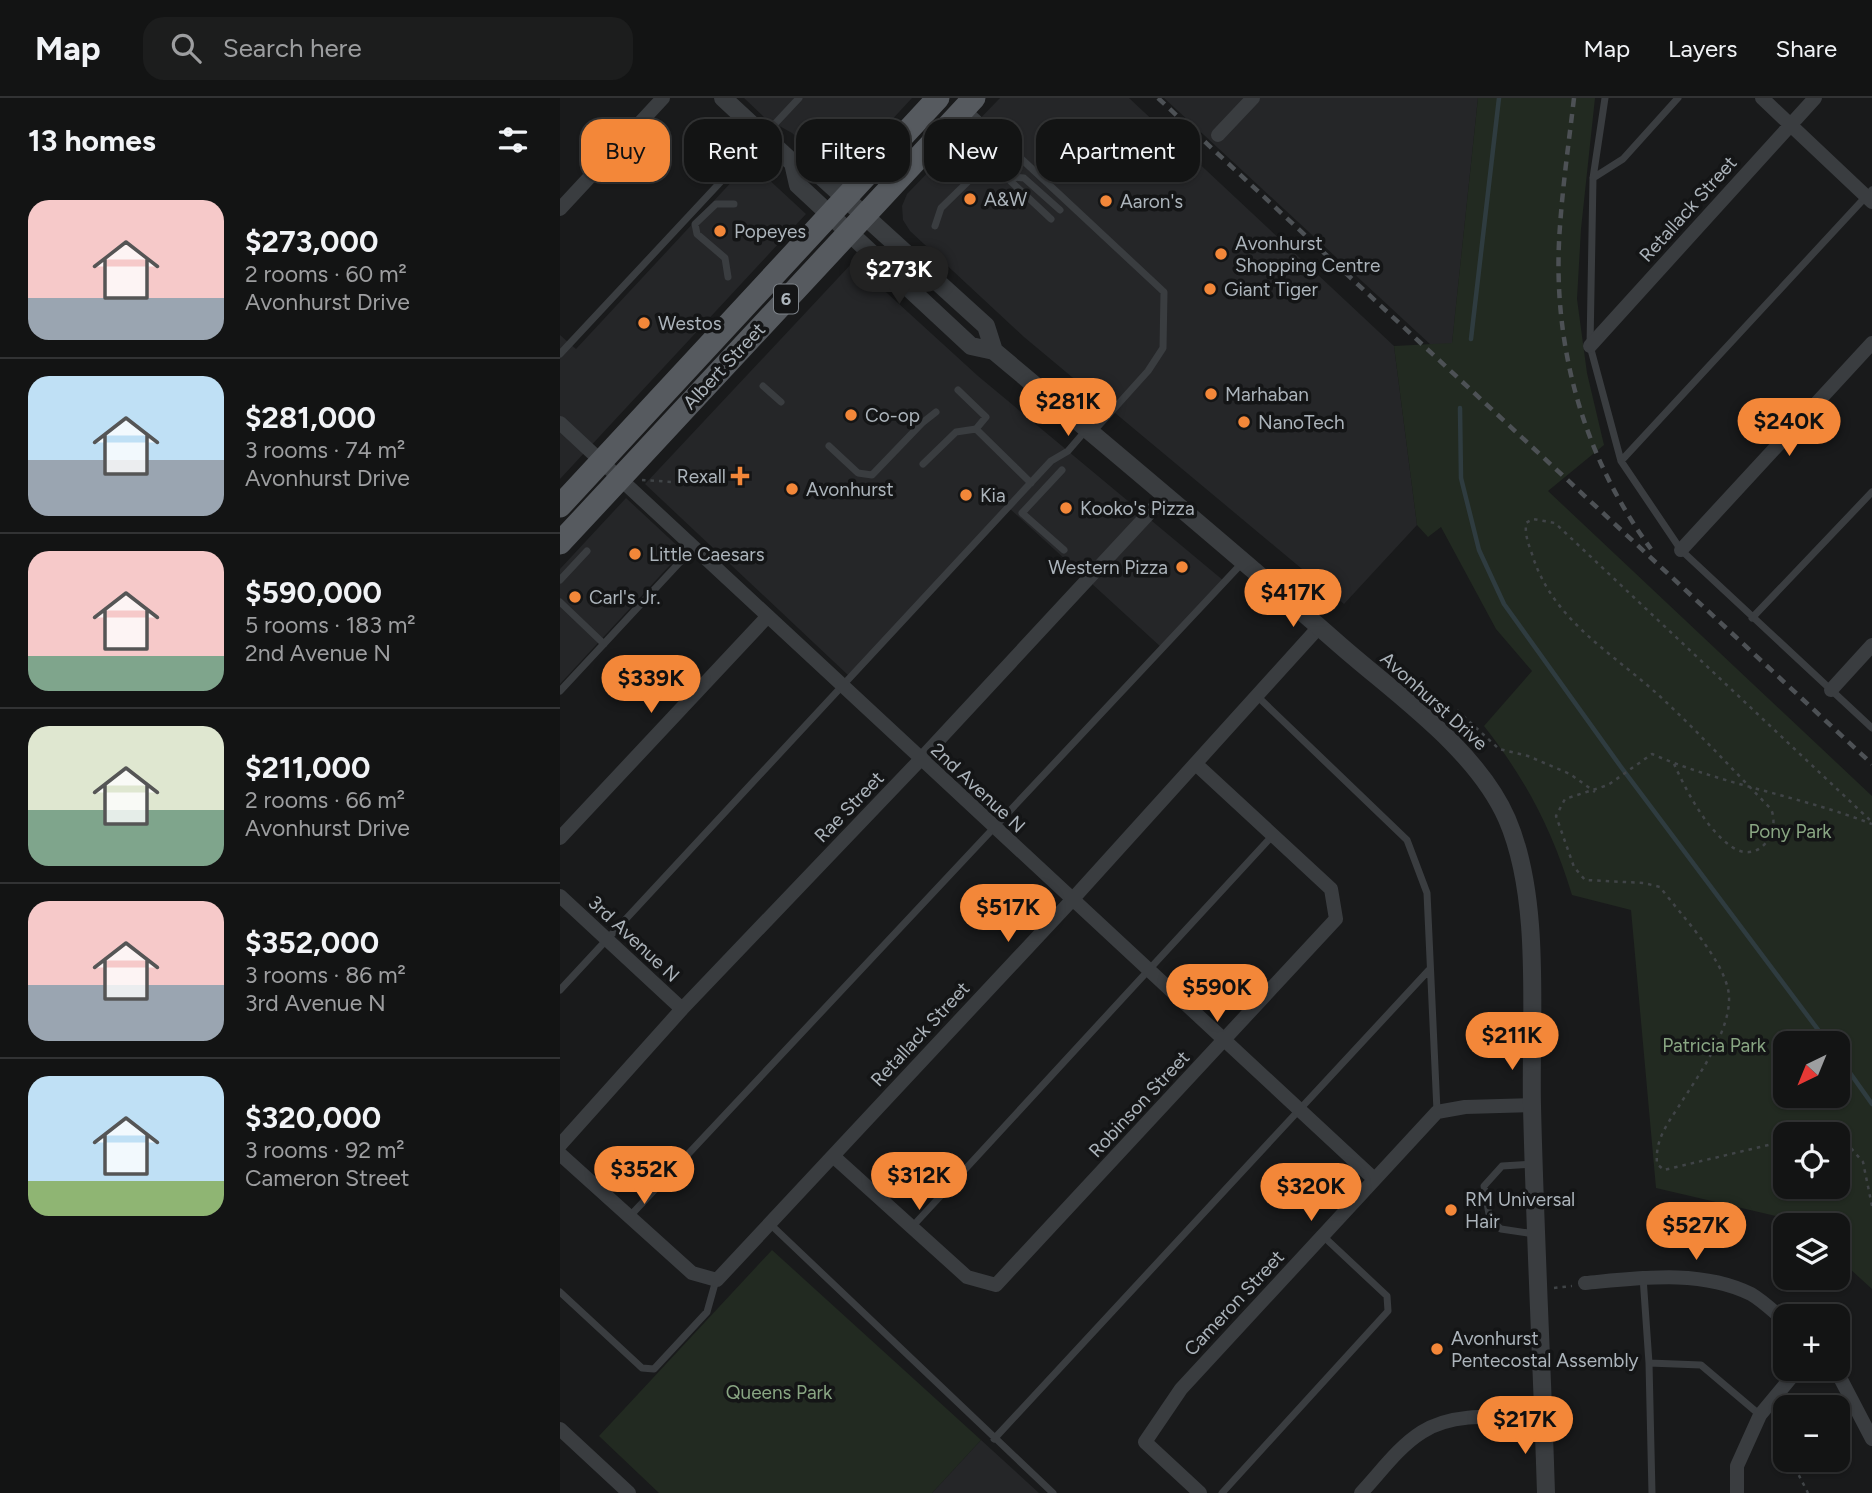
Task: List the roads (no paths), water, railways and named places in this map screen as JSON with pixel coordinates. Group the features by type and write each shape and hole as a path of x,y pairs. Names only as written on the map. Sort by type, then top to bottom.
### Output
{"main road":[{"name":"Albert Street","path":"560,506 938,98"},
{"name":"Albert Street","path":"560,543 631,480 863,216 970,102"}],"street":[{"path":"560,209 663,98"},
{"path":"723,98 746,119"},
{"path":"1218,135 1253,98"},
{"path":"1762,98 1870,196"},
{"name":"Retallack Street","path":"1590,346 1815,98"},
{"path":"782,153 793,163"},
{"name":"Avonhurst Drive","path":"994,351 985,326 812,168 793,163 798,185 971,346 994,351 1244,560 1443,735 1478,770 1507,817 1525,873 1535,1234 1546,1493"},
{"path":"1681,550 1872,343"},
{"name":"2nd Avenue N","path":"560,423 601,462 631,480 693,548 1298,1112 1373,1178"},
{"name":"Rae Street","path":"560,1145 682,1010 920,760 1166,495"},
{"path":"560,838 767,617"},
{"name":"Retallack Street","path":"717,1280 1197,765 1320,627"},
{"path":"1831,690 1872,645"},
{"name":"Robinson Street","path":"911,1228 967,1277 996,1285 1336,919 1331,889 1197,765"},
{"name":"3rd Avenue N","path":"560,897 682,1010"},
{"path":"1437,1112 1465,1107 1532,1105"},
{"name":"Cameron Street","path":"1200,1493 1145,1442 1181,1389 1373,1178 1437,1112"},
{"path":"560,1154 692,1273 717,1280"},
{"path":"833,1156 911,1228"},
{"path":"1585,1283 1643,1277 1717,1281 1753,1295 1773,1311"},
{"path":"1737,1493 1737,1465 1763,1412 1788,1381"},
{"path":"1842,1381 1872,1439"},
{"path":"1361,1493 1400,1451 1432,1426 1475,1418 1544,1418"},
{"path":"563,1437 629,1493"}],"lane":[{"path":"780,119 799,98"},
{"path":"1605,98 1594,178 1590,346 1620,461 1681,550 1872,728"},
{"path":"1594,178 1623,159 1678,98"},
{"path":"560,990 843,689 1051,461 1068,451 1148,371 1163,348 1164,292 970,102"},
{"path":"1022,178 1060,211"},
{"path":"560,354 721,182"},
{"path":"936,226 941,208 966,182"},
{"path":"1011,182 1051,219"},
{"path":"1620,461 1870,196"},
{"path":"728,277 725,258 697,234 695,224 716,204 734,204"},
{"path":"763,386 781,402"},
{"path":"923,464 956,432 976,429 986,417 958,390"},
{"path":"829,446 858,473 872,475 936,412"},
{"path":"976,429 1031,484"},
{"path":"1062,470 1022,513 1065,550"},
{"path":"1752,618 1872,492"},
{"path":"560,691 693,548"},
{"path":"560,580 587,551"},
{"path":"629,1216 1244,560"},
{"path":"560,602 604,643"},
{"path":"1257,696 1407,840 1427,893 1437,1112"},
{"path":"911,1228 1273,834"},
{"path":"994,1439 1429,970"},
{"path":"1534,1164 1502,1166 1484,1186 1490,1220 1501,1229 1535,1234"},
{"path":"769,1223 1053,1493"},
{"path":"1222,1493 1388,1311 1387,1296 1323,1236"},
{"path":"1643,1277 1649,1363 1652,1493"},
{"path":"560,1292 642,1368 654,1368 707,1312 717,1280"},
{"path":"1649,1363 1701,1365 1763,1412"}],"waterway":[{"path":"1471,339 1499,98"},
{"path":"1460,408 1461,478 1479,550 1504,604 1621,767 1819,1031"},
{"path":"1850,1073 1872,1104"}],"railway":[{"path":"1158,98 1872,764"},
{"path":"1574,98 1561,210 1558,269 1567,354 1576,395 1606,475 1651,549"}],"place":[{"name":"A&W","path":"970,199"},
{"name":"Aaron's","path":"1106,201"},
{"name":"Popeyes","path":"720,231"},
{"name":"Avonhurst Shopping Centre","path":"1221,254"},
{"name":"Giant Tiger","path":"1210,289"},
{"name":"Westos","path":"644,323"},
{"name":"Marhaban","path":"1211,394"},
{"name":"Co-op","path":"851,415"},
{"name":"NanoTech","path":"1244,422"},
{"name":"Rexall","path":"740,476"},
{"name":"Avonhurst","path":"792,489"},
{"name":"Kia","path":"966,495"},
{"name":"Kooko's Pizza","path":"1066,508"},
{"name":"Little Caesars","path":"635,554"},
{"name":"Western Pizza","path":"1182,567"},
{"name":"Carl's Jr.","path":"575,597"},
{"name":"RM Universal Hair","path":"1451,1210"},
{"name":"Avonhurst Pentecostal Assembly","path":"1437,1349"}],"park label":[{"name":"Pony Park","path":"1790,831"},
{"name":"Patricia Park","path":"1714,1045"},
{"name":"Queens Park","path":"779,1392"}]}
